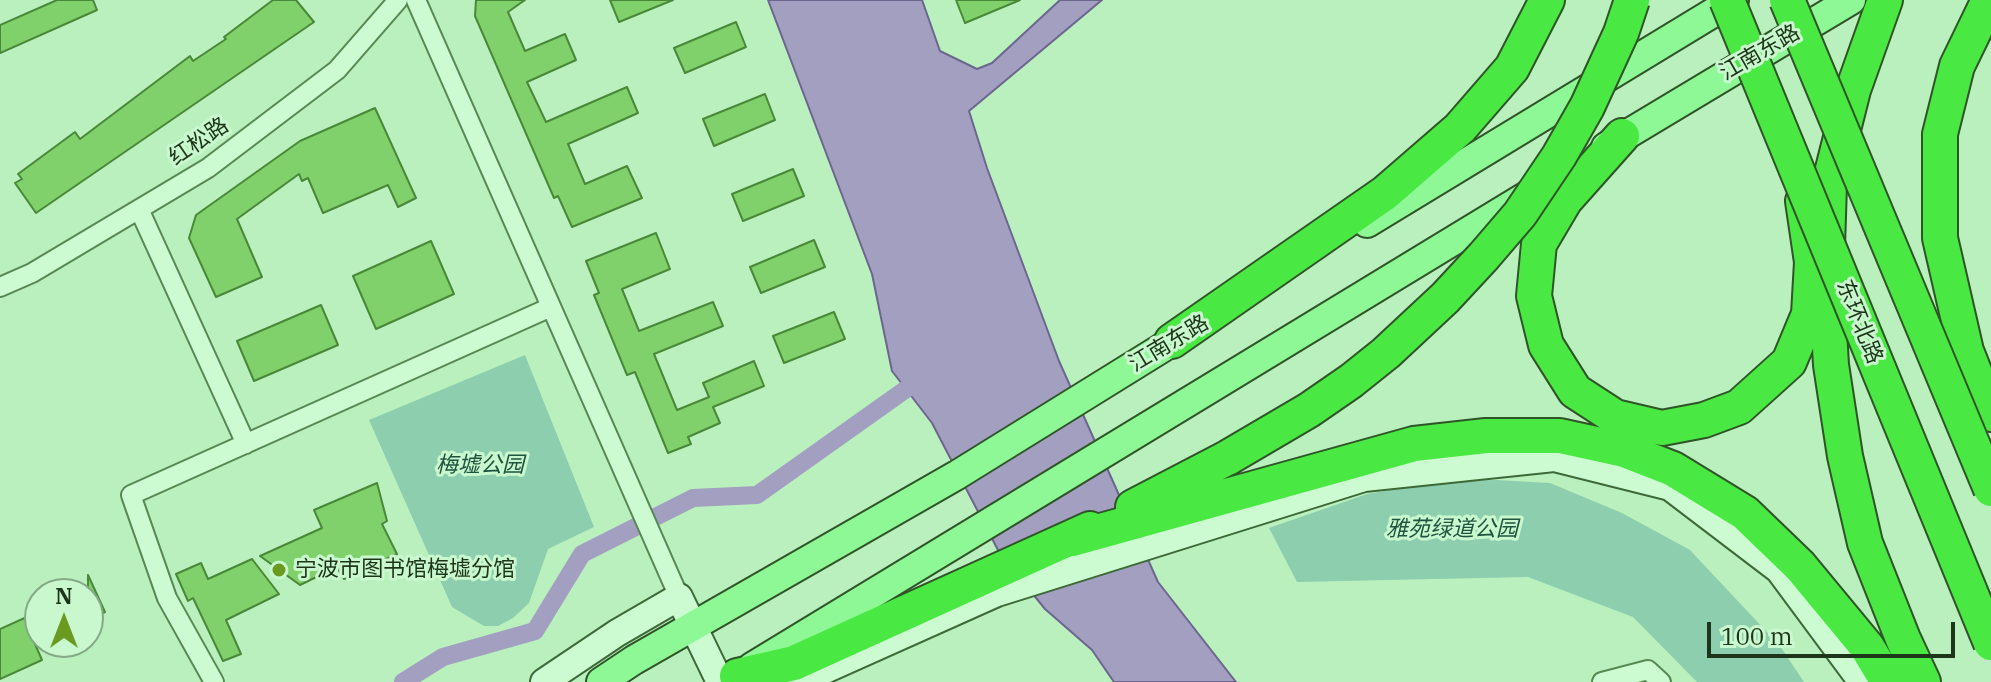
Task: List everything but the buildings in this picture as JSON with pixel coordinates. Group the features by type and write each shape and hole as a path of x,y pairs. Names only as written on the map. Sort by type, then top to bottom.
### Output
{"highway":[{"path":"1172,341 1385,193 1460,128 1512,68 1547,0"},
{"path":"1144,510 1351,381 1445,298 1520,214 1559,156 1587,107 1621,33 1632,0"},
{"name":"东环北路","path":"1727,0 1991,643"},
{"path":"1787,0 1991,489"},
{"path":"1885,0 1853,90 1829,185 1826,278 1831,365 1845,456 1865,543 1923,682"},
{"path":"1989,0 1957,66 1940,134 1940,238 1966,351 1991,414"},
{"path":"1622,136 1565,200 1539,244 1534,296 1546,345 1575,391 1615,417 1662,428 1704,420 1739,407 1789,362 1809,314 1812,262 1799,177"},
{"path":"728,680 794,663 1144,510 1414,444 1486,436 1560,436 1624,450 1673,469 1745,513 1800,566 1867,647 1888,682"}],"main road":[{"name":"江南东路","path":"601,682 957,475 1734,0"},
{"name":"江南东路","path":"728,680 1851,0"},
{"path":"798,682 997,593 1364,478 1554,458 1670,487 1779,570 1862,682"},
{"path":"544,682 617,633 679,597 691,627 728,680"}],"street":[{"name":"红松路","path":"0,287 32,273 208,168 337,70 398,0"},
{"path":"416,0 679,597"},
{"path":"139,209 246,444"},
{"path":"214,682 167,598 131,495 551,307"},
{"path":"1602,682 1648,670 1661,682"}],"green space":[{"name":"梅墟公园","path":"525,355 594,527 548,549 529,603 513,618 498,626 484,626 452,607 369,420"},
{"name":"雅苑绿道公园","path":"1442,481 1550,483 1622,513 1690,550 1780,646 1804,682 1697,682 1633,617 1528,577 1297,582 1269,528 1367,494"}],"shaded area":[{"path":"768,0 922,0 940,51 977,69 992,63 1060,0 1102,0 969,111 1059,361 1158,582 1236,682 1114,682 1092,650 1045,609 999,552 932,423 892,371 872,274"}],"waterway":[{"path":"403,682 443,657 535,631 582,554 693,498 757,495 926,375"}],"place":[{"name":"宁波市图书馆梅墟分馆","path":"279,570"}]}
